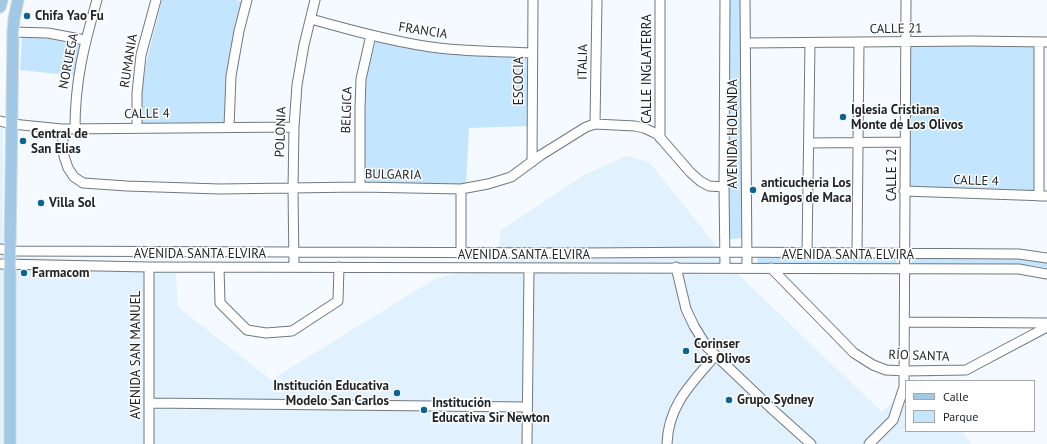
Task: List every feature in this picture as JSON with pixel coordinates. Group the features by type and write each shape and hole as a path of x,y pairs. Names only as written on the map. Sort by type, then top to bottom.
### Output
{"main road":[{"path":"0,8 2,0"},
{"path":"10,444 5,250 12,124 13,32 18,0"}],"street":[{"name":"NORUEGA","path":"75,128 76,90 85,40 97,0"},
{"name":"RUMANIA","path":"137,127 137,93 141,55 156,0"},
{"path":"230,127 231,76 239,31 247,0"},
{"name":"POLONIA","path":"294,267 294,127 297,84 304,45 316,0"},
{"name":"ESCOCIA","path":"532,162 533,0"},
{"name":"ITALIA","path":"595,124 596,0"},
{"name":"CALLE INGLATERRA","path":"660,0 660,138"},
{"name":"AVENIDA HOLANDA","path":"725,0 725,267"},
{"name":"AVENIDA HOLANDA","path":"745,0 747,268"},
{"name":"CALLE 12","path":"869,444 892,420 904,387 906,0"},
{"name":"FRANCIA","path":"311,19 371,35 432,47 532,53"},
{"path":"13,32 48,33 85,40"},
{"name":"BELGICA","path":"360,187 360,109 362,79 371,35"},
{"path":"1043,42 1043,196"},
{"name":"CALLE 21","path":"746,43 1043,42"},
{"path":"807,253 810,43"},
{"path":"857,253 859,43"},
{"name":"CALLE 4","path":"0,121 12,124 62,129 137,127 294,127"},
{"path":"595,124 644,128 657,134 690,172 700,181 709,186 724,187"},
{"name":"BULGARIA","path":"62,129 64,156 68,168 74,177 83,183 220,189 360,187 461,189 488,184 511,177 586,127 595,124"},
{"path":"809,143 905,142"},
{"path":"461,189 461,252"},
{"name":"CALLE 4","path":"904,191 1043,196"},
{"name":"AVENIDA SANTA ELVIRA","path":"5,250 904,253 1018,254 1047,258"},
{"path":"502,268 503,252"},
{"name":"AVENIDA SANTA ELVIRA","path":"5,264 149,267 725,267 1019,269 1047,274"},
{"name":"AVENIDA SAN MANUEL","path":"149,267 149,444"},
{"path":"219,267 220,303 247,330 266,333 292,331 338,301 339,267"},
{"path":"676,267 686,309 706,347 811,444"},
{"path":"527,444 529,268"},
{"name":"RÍO SANTA","path":"771,268 854,353 873,365 886,370 905,372 966,370 1047,327"},
{"path":"905,322 1047,323"},
{"path":"668,444 670,422 676,406 682,395 715,356"},
{"path":"149,403 527,407"}],"shaded area":[{"path":"0,128 3,129 3,257 175,263 178,307 271,380 433,280 497,260 501,230 586,174 626,156 649,162 715,244 721,258 882,412 893,402 905,406 905,432 963,432 971,444 0,444"}],"green space":[{"path":"162,0 236,0 243,2 226,124 141,123 141,97 147,59"},
{"path":"730,0 743,0 742,238 729,239"},
{"path":"22,34 83,42 78,76 20,70"},
{"path":"376,40 433,52 530,55 529,126 469,128 466,185 363,183 363,110 366,77"},
{"path":"908,45 1036,45 1037,192 909,190"},
{"path":"758,256 896,257 897,263 758,263"},
{"path":"912,256 1012,256 1047,261 1047,268 1031,265 912,264"}],"place":[{"name":"Chifa Yao Fu","path":"27,16"},
{"name":"Iglesia Cristiana Monte de Los Olivos","path":"843,117"},
{"name":"Central de San Elias","path":"23,141"},
{"name":"anticucheria Los Amigos de Maca","path":"753,190"},
{"name":"Villa Sol","path":"41,203"},
{"name":"Farmacom","path":"24,273"},
{"name":"Corinser Los Olivos","path":"686,351"},
{"name":"Institución Educativa Modelo San Carlos","path":"397,393"},
{"name":"Grupo Sydney","path":"729,400"},
{"name":"Institución Educativa Sir Newton","path":"424,410"}]}
